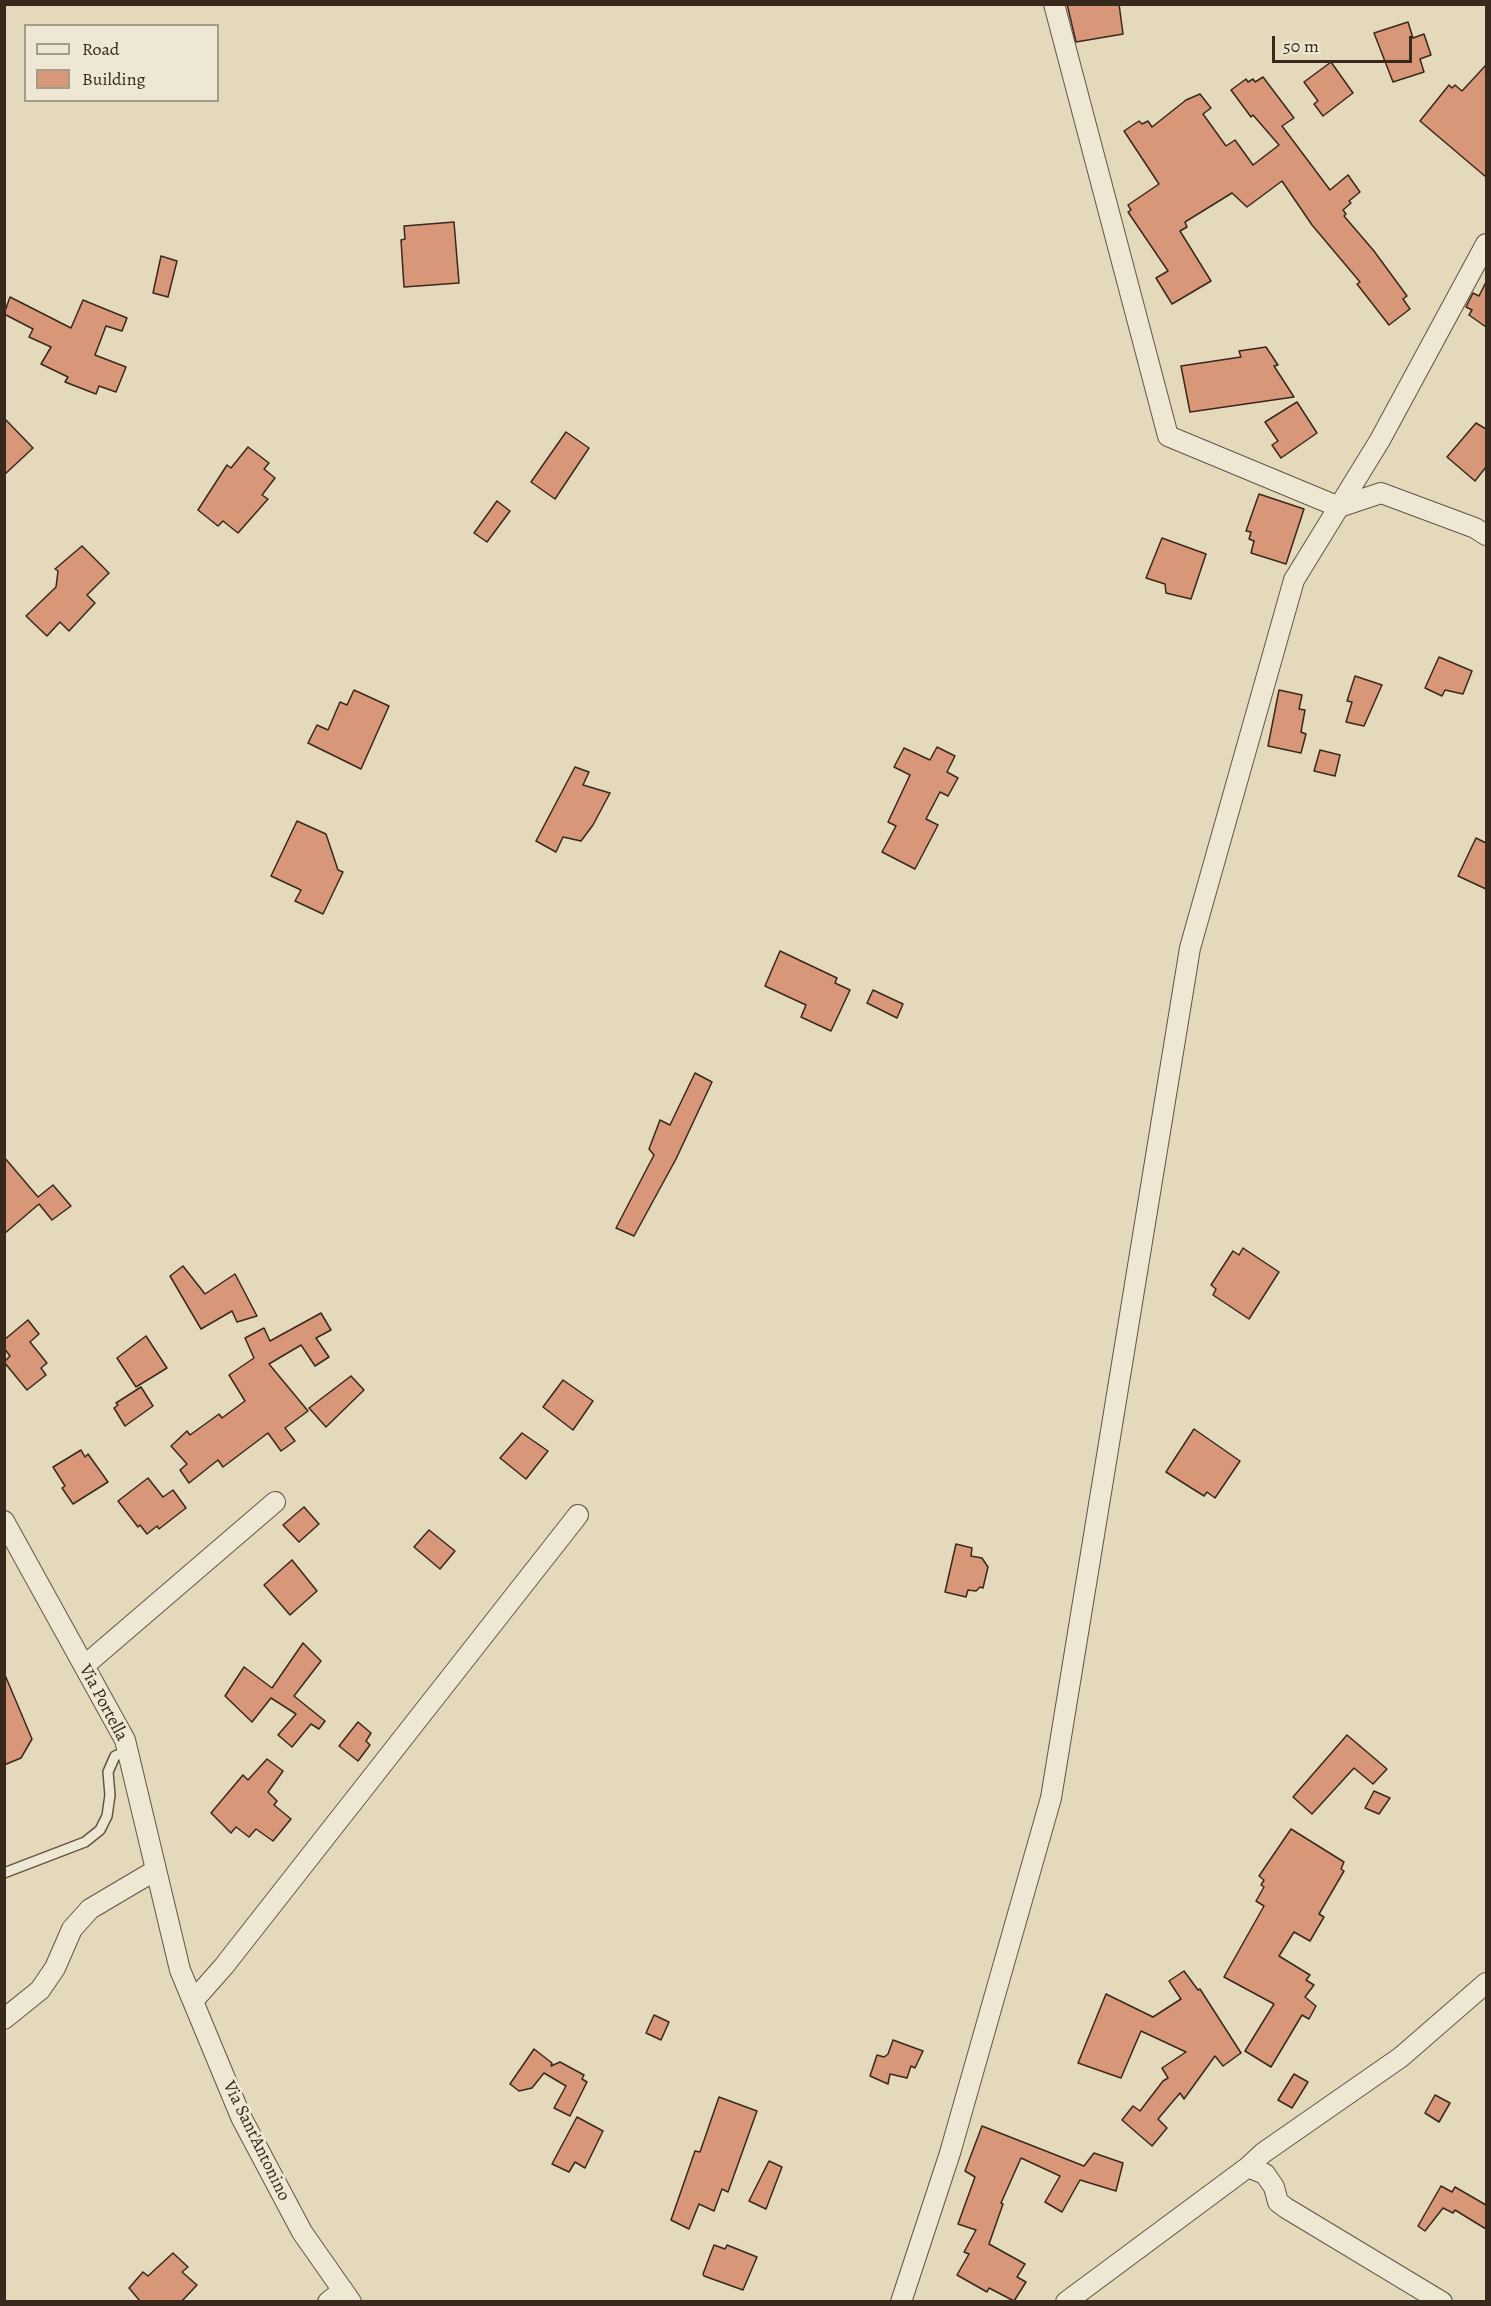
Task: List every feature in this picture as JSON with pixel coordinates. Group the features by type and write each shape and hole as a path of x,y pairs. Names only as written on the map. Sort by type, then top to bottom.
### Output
{"street":[{"path":"1054,4 1168,436 1339,507 1381,493 1475,528 1486,536"},
{"path":"901,2301 950,2153 1051,1797 1190,948 1294,580 1380,440 1486,244"},
{"path":"84,1666 275,1502"},
{"path":"194,2000 224,1966 579,1515"},
{"name":"Via Portella","path":"4,1521 125,1740 180,1970"},
{"path":"4,2019 40,1990 55,1968 72,1929 90,1909 156,1870"},
{"name":"Via Sant'Antonino","path":"180,1970 241,2117 302,2232 341,2298"},
{"path":"1065,2301 1248,2167 1263,2153 1401,2057 1486,1983"},
{"path":"1248,2167 1265,2174 1274,2187 1278,2202 1442,2301"}],"lane":[{"path":"4,1873 85,1842 100,1830 107,1816 110,1795 108,1772 115,1756 128,1751"}],"building":[{"path":"1067,4 1119,4 1123,34 1076,42"},
{"path":"1408,22 1413,38 1424,34 1431,55 1420,59 1424,72 1393,82 1374,33"},
{"path":"1331,62 1353,93 1323,116 1314,104 1318,101 1304,82"},
{"path":"1486,65 1486,177 1420,121 1449,85 1452,88 1455,85 1462,91"},
{"path":"1263,77 1294,118 1282,126 1330,190 1348,175 1360,192 1349,201 1351,203 1343,210 1346,214 1344,216 1374,251 1407,296 1403,299 1410,309 1389,325 1357,284 1360,282 1312,225 1282,181 1247,207 1232,193 1185,222 1187,227 1180,231 1211,281 1172,304 1156,278 1168,271 1128,212 1131,210 1128,205 1159,184 1124,131 1139,121 1142,124 1148,121 1152,127 1186,100 1200,94 1211,108 1203,114 1226,146 1235,140 1253,165 1279,145 1253,115 1251,117 1231,90 1246,79 1248,82 1253,79 1255,82"},
{"path":"454,222 459,283 404,287 401,240 405,239 404,226"},
{"path":"161,256 177,261 168,297 153,293"},
{"path":"1486,282 1486,327 1469,315 1472,310 1466,307 1473,293 1479,296"},
{"path":"10,297 71,328 83,300 127,318 122,331 106,326 95,355 126,367 116,392 99,386 96,394 65,382 68,377 41,364 51,347 29,337 33,329 4,314"},
{"path":"1266,347 1278,365 1274,366 1294,397 1190,412 1181,366 1241,357 1239,351"},
{"path":"1297,402 1317,433 1281,458 1272,445 1278,441 1265,422"},
{"path":"4,418 33,448 4,475"},
{"path":"1476,423 1486,429 1486,467 1475,481 1447,457"},
{"path":"566,432 589,448 555,499 531,482"},
{"path":"248,447 269,463 264,469 275,478 262,495 268,499 238,533 223,521 218,526 198,510 227,465 231,468"},
{"path":"1259,494 1304,509 1286,564 1251,553 1254,541 1249,539 1251,532 1246,531"},
{"path":"497,501 510,511 487,542 474,533"},
{"path":"1162,538 1206,554 1191,599 1166,593 1165,584 1146,578"},
{"path":"82,546 109,573 87,595 95,603 69,631 60,622 47,636 26,616 56,587 58,571 55,569"},
{"path":"1439,657 1472,671 1463,694 1445,690 1442,696 1425,688"},
{"path":"1355,676 1382,685 1364,726 1346,722 1352,702 1347,701"},
{"path":"354,690 389,706 361,769 308,743 317,725 328,730 340,702 347,705"},
{"path":"1279,690 1302,695 1299,709 1305,710 1301,732 1306,734 1301,753 1268,746"},
{"path":"937,747 955,756 947,772 958,778 948,796 940,792 926,819 938,825 915,869 882,852 896,826 888,822 910,775 894,767 904,748 930,760"},
{"path":"1320,750 1340,755 1335,776 1314,771"},
{"path":"575,767 589,772 583,785 610,793 593,825 581,841 563,837 556,852 536,841"},
{"path":"297,821 326,834 338,870 343,872 323,914 295,901 301,890 271,876"},
{"path":"1476,838 1486,843 1486,889 1458,876"},
{"path":"780,951 837,978 835,983 850,990 831,1031 801,1017 806,1005 765,986"},
{"path":"873,990 903,1004 897,1018 867,1003"},
{"path":"695,1073 712,1082 676,1159 634,1236 616,1228 654,1155 649,1149 660,1120 670,1125"},
{"path":"4,1157 38,1197 53,1185 71,1206 52,1220 39,1204 4,1234"},
{"path":"1243,1248 1279,1272 1249,1319 1213,1295 1216,1289 1211,1285 1233,1251 1239,1255"},
{"path":"183,1266 205,1294 235,1274 257,1316 237,1322 232,1311 201,1329 170,1276"},
{"path":"321,1313 331,1330 316,1338 329,1357 315,1366 301,1345 269,1364 308,1411 285,1428 295,1441 281,1451 268,1433 223,1467 218,1460 189,1483 180,1470 187,1464 171,1446 187,1431 190,1435 219,1414 222,1418 245,1401 229,1375 254,1358 245,1338 264,1328 270,1341"},
{"path":"28,1320 39,1334 30,1342 47,1363 41,1368 46,1375 27,1390 4,1362 10,1356 4,1348 4,1340"},
{"path":"146,1336 167,1368 136,1387 117,1358"},
{"path":"351,1376 364,1390 326,1427 309,1408"},
{"path":"563,1380 593,1401 573,1430 543,1407"},
{"path":"141,1387 153,1406 125,1426 114,1408 118,1405 116,1403"},
{"path":"1194,1429 1240,1461 1215,1498 1207,1492 1204,1496 1166,1472"},
{"path":"522,1433 548,1451 526,1479 500,1458"},
{"path":"81,1450 85,1457 88,1454 108,1482 73,1504 62,1488 65,1486 53,1467"},
{"path":"148,1478 163,1497 173,1490 186,1508 159,1529 157,1526 147,1534 140,1525 138,1527 118,1501"},
{"path":"304,1507 319,1524 299,1542 283,1525"},
{"path":"429,1530 455,1551 440,1569 414,1547"},
{"path":"956,1544 972,1548 971,1556 982,1558 988,1567 983,1588 980,1587 976,1591 968,1590 966,1597 945,1592"},
{"path":"292,1560 317,1591 290,1615 264,1585"},
{"path":"303,1643 321,1661 294,1696 325,1721 319,1729 311,1724 292,1747 278,1735 296,1714 271,1698 252,1722 225,1696 244,1667 272,1688"},
{"path":"5,1675 32,1739 21,1758 4,1765"},
{"path":"358,1722 371,1733 366,1741 370,1745 358,1761 339,1746"},
{"path":"1347,1735 1387,1769 1373,1784 1354,1768 1312,1814 1293,1797"},
{"path":"267,1759 283,1771 268,1792 277,1801 274,1805 291,1819 273,1841 256,1829 249,1837 236,1827 231,1833 211,1813 243,1775 248,1780"},
{"path":"1374,1791 1390,1798 1379,1814 1365,1808"},
{"path":"1291,1829 1344,1862 1341,1869 1344,1871 1319,1914 1324,1917 1310,1941 1294,1932 1279,1956 1310,1975 1306,1980 1314,1985 1305,1997 1316,2006 1309,2019 1302,2015 1271,2067 1245,2051 1274,2004 1224,1977 1264,1906 1256,1901 1264,1887 1261,1885 1264,1880 1259,1876"},
{"path":"1184,1971 1198,1990 1200,1989 1241,2053 1223,2066 1215,2056 1184,2099 1180,2093 1158,2119 1167,2128 1152,2146 1122,2120 1133,2106 1140,2111 1163,2081 1168,2078 1162,2068 1186,2052 1141,2031 1121,2078 1078,2063 1106,1994 1153,2017 1181,1999 1169,1981"},
{"path":"654,2015 669,2022 661,2040 646,2033"},
{"path":"893,2040 923,2051 915,2068 911,2066 907,2078 890,2074 888,2084 870,2076 877,2055 884,2057 888,2054"},
{"path":"534,2049 552,2063 551,2066 560,2062 584,2075 582,2079 587,2082 570,2116 554,2108 566,2086 544,2073 532,2088 519,2091 510,2084"},
{"path":"1294,2074 1308,2082 1292,2108 1278,2100"},
{"path":"1435,2095 1450,2103 1439,2122 1425,2113"},
{"path":"719,2097 757,2111 728,2192 722,2189 714,2211 699,2204 689,2229 671,2220 695,2151 700,2152"},
{"path":"577,2117 603,2131 585,2168 575,2162 569,2172 552,2164"},
{"path":"982,2126 1084,2166 1094,2153 1123,2163 1116,2191 1080,2180 1062,2212 1045,2202 1060,2176 1021,2158 1001,2203 1003,2204 989,2244 1025,2264 1017,2277 1026,2282 1014,2301 989,2288 987,2292 957,2275 969,2254 964,2252 976,2230 958,2224 975,2177 965,2171"},
{"path":"769,2161 782,2167 766,2209 749,2201"},
{"path":"1441,2186 1452,2192 1455,2187 1486,2205 1486,2229 1455,2210 1453,2213 1443,2208 1425,2231 1418,2226"},
{"path":"714,2245 725,2249 727,2245 757,2257 743,2290 704,2276"},
{"path":"173,2253 188,2267 182,2272 197,2285 182,2301 140,2301 129,2288 143,2272 148,2276"}]}
